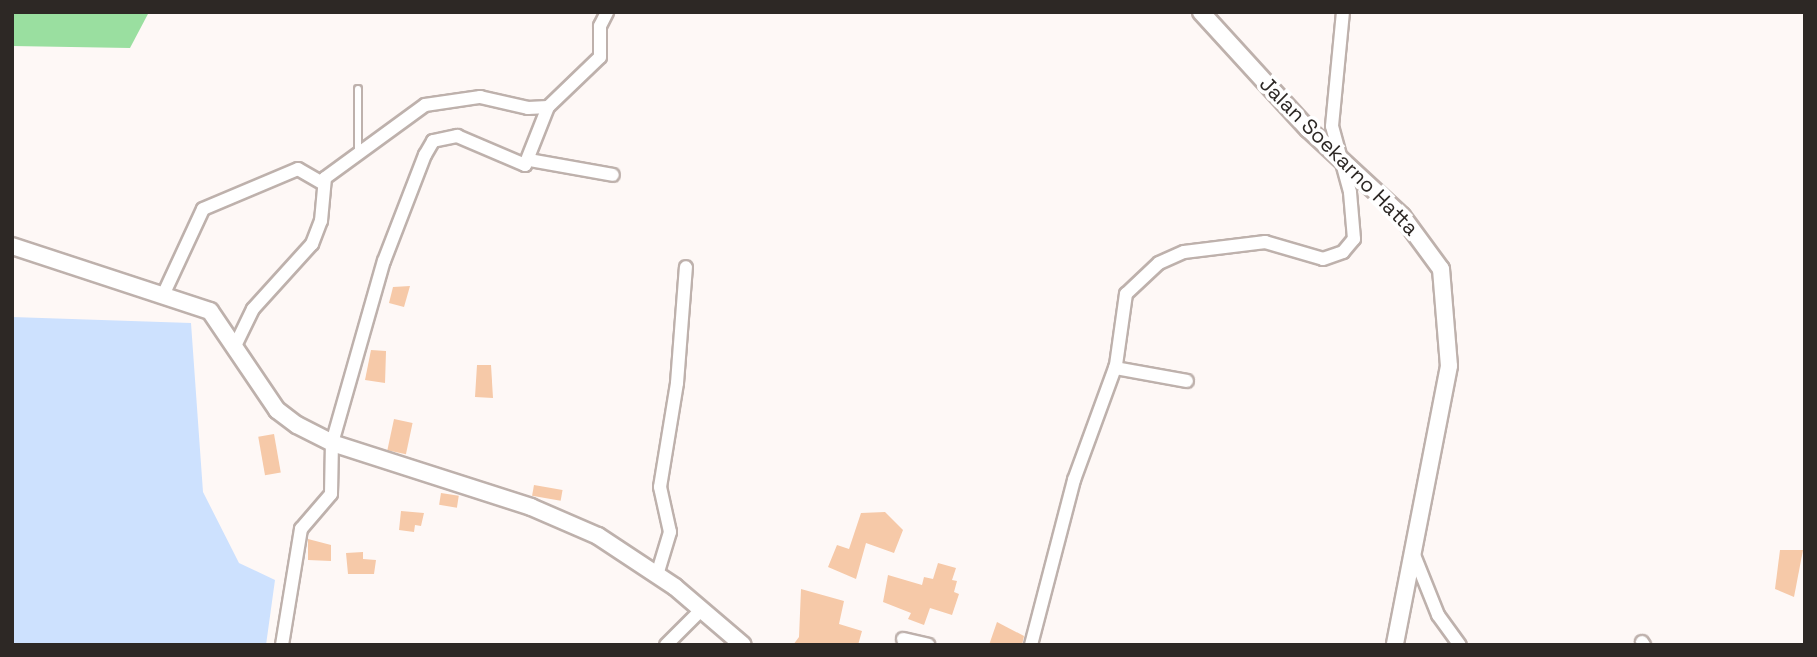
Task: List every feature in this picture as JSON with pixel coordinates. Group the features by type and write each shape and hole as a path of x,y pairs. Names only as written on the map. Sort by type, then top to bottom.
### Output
{"street":[{"path":"529,160 548,107 596,64 607,12"},
{"name":"Jalan Soekarno Hatta","path":"1201,12 1340,158 1426,243 1441,268 1448,303 1449,366 1441,432 1395,645"},
{"path":"1031,645 1074,480 1115,368 1124,300 1160,263 1184,252 1250,241 1279,244 1307,258 1343,252 1356,227 1340,158 1332,91 1343,12"},
{"path":"235,346 253,309 312,244 321,222 325,178 425,105 480,97 528,108 548,107"},
{"path":"282,645 301,529 331,494 332,443 384,261 433,141 457,136 517,164 529,160 613,175"},
{"path":"165,291 203,209 298,169 324,184"},
{"path":"12,246 165,291 210,311 277,410 332,443 566,521 657,575 743,645"},
{"path":"657,575 670,532 660,487 686,267"},
{"path":"1115,368 1188,381"},
{"path":"1415,555 1438,615 1460,645"},
{"path":"666,645 702,609"},
{"path":"903,639 929,645"}],"lane":[{"path":"358,89 358,153"}],"green space":[{"path":"12,12 149,12 130,48 12,46"}],"water":[{"path":"12,317 191,323 203,492 239,563 275,580 266,645 12,645"}],"building":[{"path":"410,286 404,307 389,303 393,287"},
{"path":"371,350 386,351 385,383 365,380"},
{"path":"477,365 491,365 493,398 475,397"},
{"path":"394,419 413,423 406,454 387,450"},
{"path":"274,434 281,472 265,475 258,437"},
{"path":"534,485 563,490 561,501 532,496"},
{"path":"441,493 459,496 457,508 439,505"},
{"path":"401,511 424,513 421,526 415,525 414,532 399,530"},
{"path":"885,512 903,530 894,553 866,543 856,579 828,567 837,545 849,549 861,513"},
{"path":"308,539 331,545 331,561 308,560"},
{"path":"1780,550 1803,550 1794,597 1775,589"},
{"path":"363,552 363,559 376,560 374,574 348,574 346,553"},
{"path":"938,563 956,568 952,580 957,581 954,592 959,594 952,615 930,608 924,625 908,619 911,613 883,602 888,575 922,585 924,577 933,579"},
{"path":"801,589 844,601 839,624 862,631 858,645 793,645 799,637"},
{"path":"997,622 1024,636 1022,645 989,645"}]}
